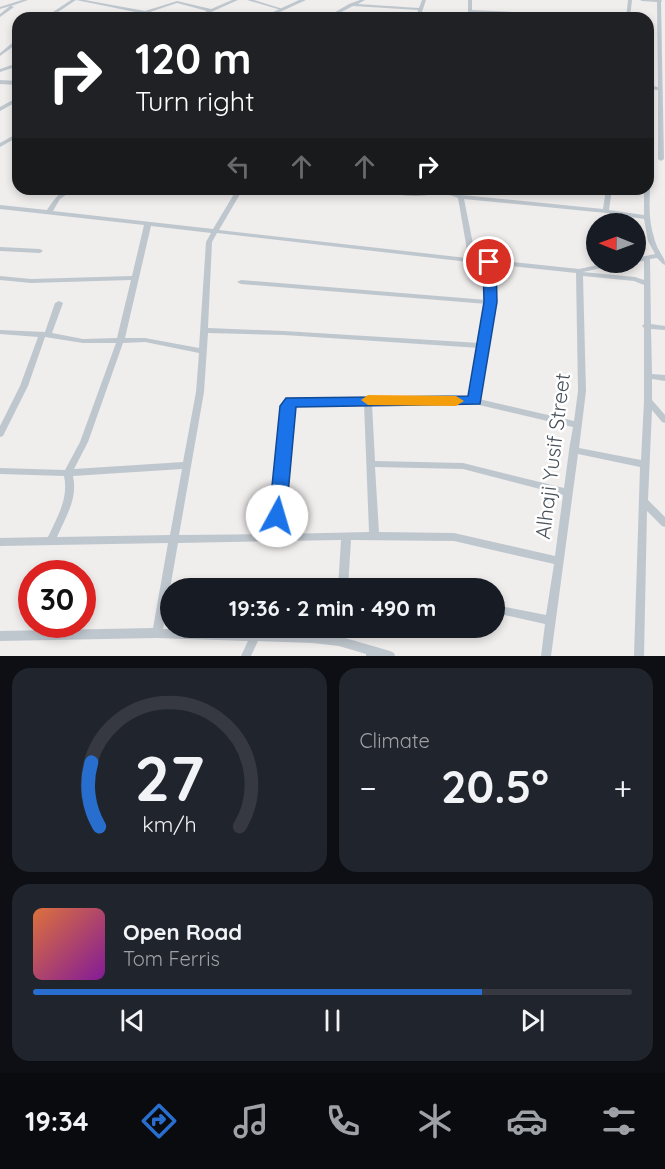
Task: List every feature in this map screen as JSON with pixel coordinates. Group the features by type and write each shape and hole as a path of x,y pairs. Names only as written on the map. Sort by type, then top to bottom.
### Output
{"street":[{"path":"0,16 26,0"},
{"path":"56,12 76,0 143,12 177,2"},
{"path":"171,0 212,11 236,0"},
{"path":"249,0 281,9"},
{"path":"275,12 303,0"},
{"path":"338,12 363,0"},
{"path":"420,12 424,0"},
{"path":"470,0 470,10 485,12"},
{"path":"642,0 659,1 663,160"},
{"path":"0,8 15,5"},
{"path":"351,5 421,9"},
{"path":"0,55 12,46"},
{"path":"654,88 660,89"},
{"path":"49,212 62,195"},
{"path":"157,633 200,392 209,242 236,195"},
{"path":"458,195 606,211 648,218"},
{"path":"606,211 608,195"},
{"path":"648,195 652,247 665,263"},
{"path":"461,197 464,220 471,241 471,260"},
{"path":"0,207 579,272 635,279 647,284"},
{"path":"51,542 68,502 71,488 68,473 84,442 121,339 148,223"},
{"path":"652,247 665,249"},
{"path":"0,249 40,251"},
{"path":"639,656 648,401 647,258 657,256"},
{"path":"475,401 482,346 491,302 489,262"},
{"path":"579,272 586,270"},
{"name":"Alhaji Yusif Street","path":"546,656 557,561 582,391 579,272"},
{"path":"0,278 31,281 134,278"},
{"path":"241,282 491,302"},
{"path":"0,434 24,386 59,303"},
{"path":"646,326 665,328"},
{"path":"204,330 482,346"},
{"path":"0,332 45,335 83,341 145,340 202,351"},
{"path":"647,376 665,378"},
{"path":"368,400 374,536"},
{"path":"275,538 290,403 295,401 475,401 577,424"},
{"path":"648,401 665,420"},
{"path":"573,450 644,464"},
{"path":"370,464 463,466 567,492"},
{"path":"0,471 68,473 188,465"},
{"path":"644,501 665,523"},
{"path":"0,542 374,536 454,537 557,561"},
{"path":"344,578 346,537"},
{"path":"505,611 550,620"},
{"path":"0,636 160,633"},
{"path":"246,656 254,638"},
{"path":"289,638 339,641 371,653 390,656"}],"slow traffic":[{"path":"368,400 456,401"}],"route":[{"path":"277,516 290,403 295,401 368,400 475,401 482,346 491,302 489,262"}]}
